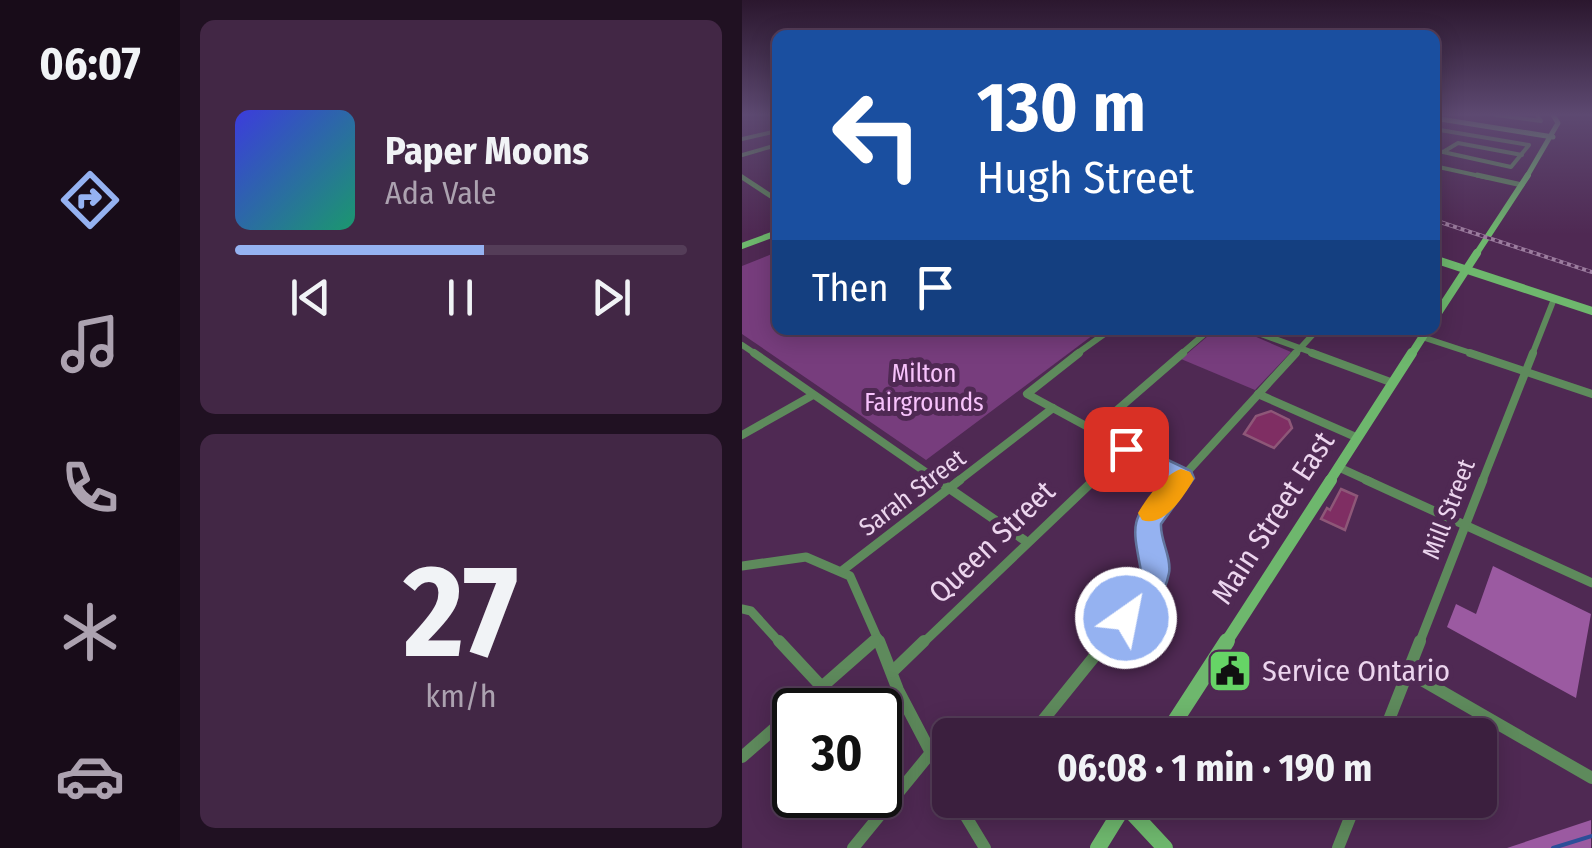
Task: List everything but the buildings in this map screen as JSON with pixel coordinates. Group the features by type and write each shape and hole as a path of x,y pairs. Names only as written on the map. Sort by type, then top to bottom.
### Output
{"main road":[{"path":"1440,308 1542,155"},
{"path":"742,246 772,235"},
{"path":"1440,261 1592,312"},
{"name":"Main Street East","path":"1177,718 1424,335"},
{"path":"1098,848 1117,818"},
{"path":"1139,818 1165,848"}],"street":[{"path":"1456,155 1509,166 1514,166 1522,155"},
{"path":"1440,167 1522,185"},
{"path":"742,177 772,196"},
{"name":"Mill Street","path":"1390,718 1554,299"},
{"path":"1103,335 1026,392 1182,478"},
{"path":"1094,430 1203,335"},
{"path":"1264,335 1393,383"},
{"path":"1045,718 1146,594 1156,571 1146,529 1148,520 1312,335"},
{"path":"1428,335 1592,394"},
{"path":"742,345 1028,542"},
{"path":"745,359 755,354"},
{"path":"1258,394 1358,438"},
{"path":"742,435 813,395"},
{"name":"Sarah Street","path":"843,570 1052,408"},
{"name":"Queen Street","path":"892,672 1126,449"},
{"path":"1338,467 1592,583"},
{"path":"744,562 806,557 843,570 855,582 932,760"},
{"path":"742,608 751,611 820,685"},
{"path":"742,757 878,638"},
{"path":"1408,672 1592,778"},
{"path":"854,848 929,755"},
{"path":"967,818 986,848"},
{"path":"1338,848 1350,818"}],"green space":[{"name":"Milton Fairgrounds","path":"772,254 772,335 1093,335 926,460 742,334 742,266"},
{"path":"1209,335 1252,335 1291,352 1255,390 1181,359"}],"shaded area":[{"path":"1493,566 1591,614 1576,698 1447,627 1456,604 1476,614"},
{"path":"1591,820 1591,848 1507,848"}],"waterway":[{"path":"1553,848 1592,836"}],"railway":[{"path":"1440,222 1592,272"}],"slow traffic":[{"path":"1152,513 1181,479"}],"place":[{"name":"Service Ontario","path":"1230,671"}],"route":[{"path":"1126,449 1182,478 1148,520 1146,529 1156,571 1146,594 1126,618"}]}
